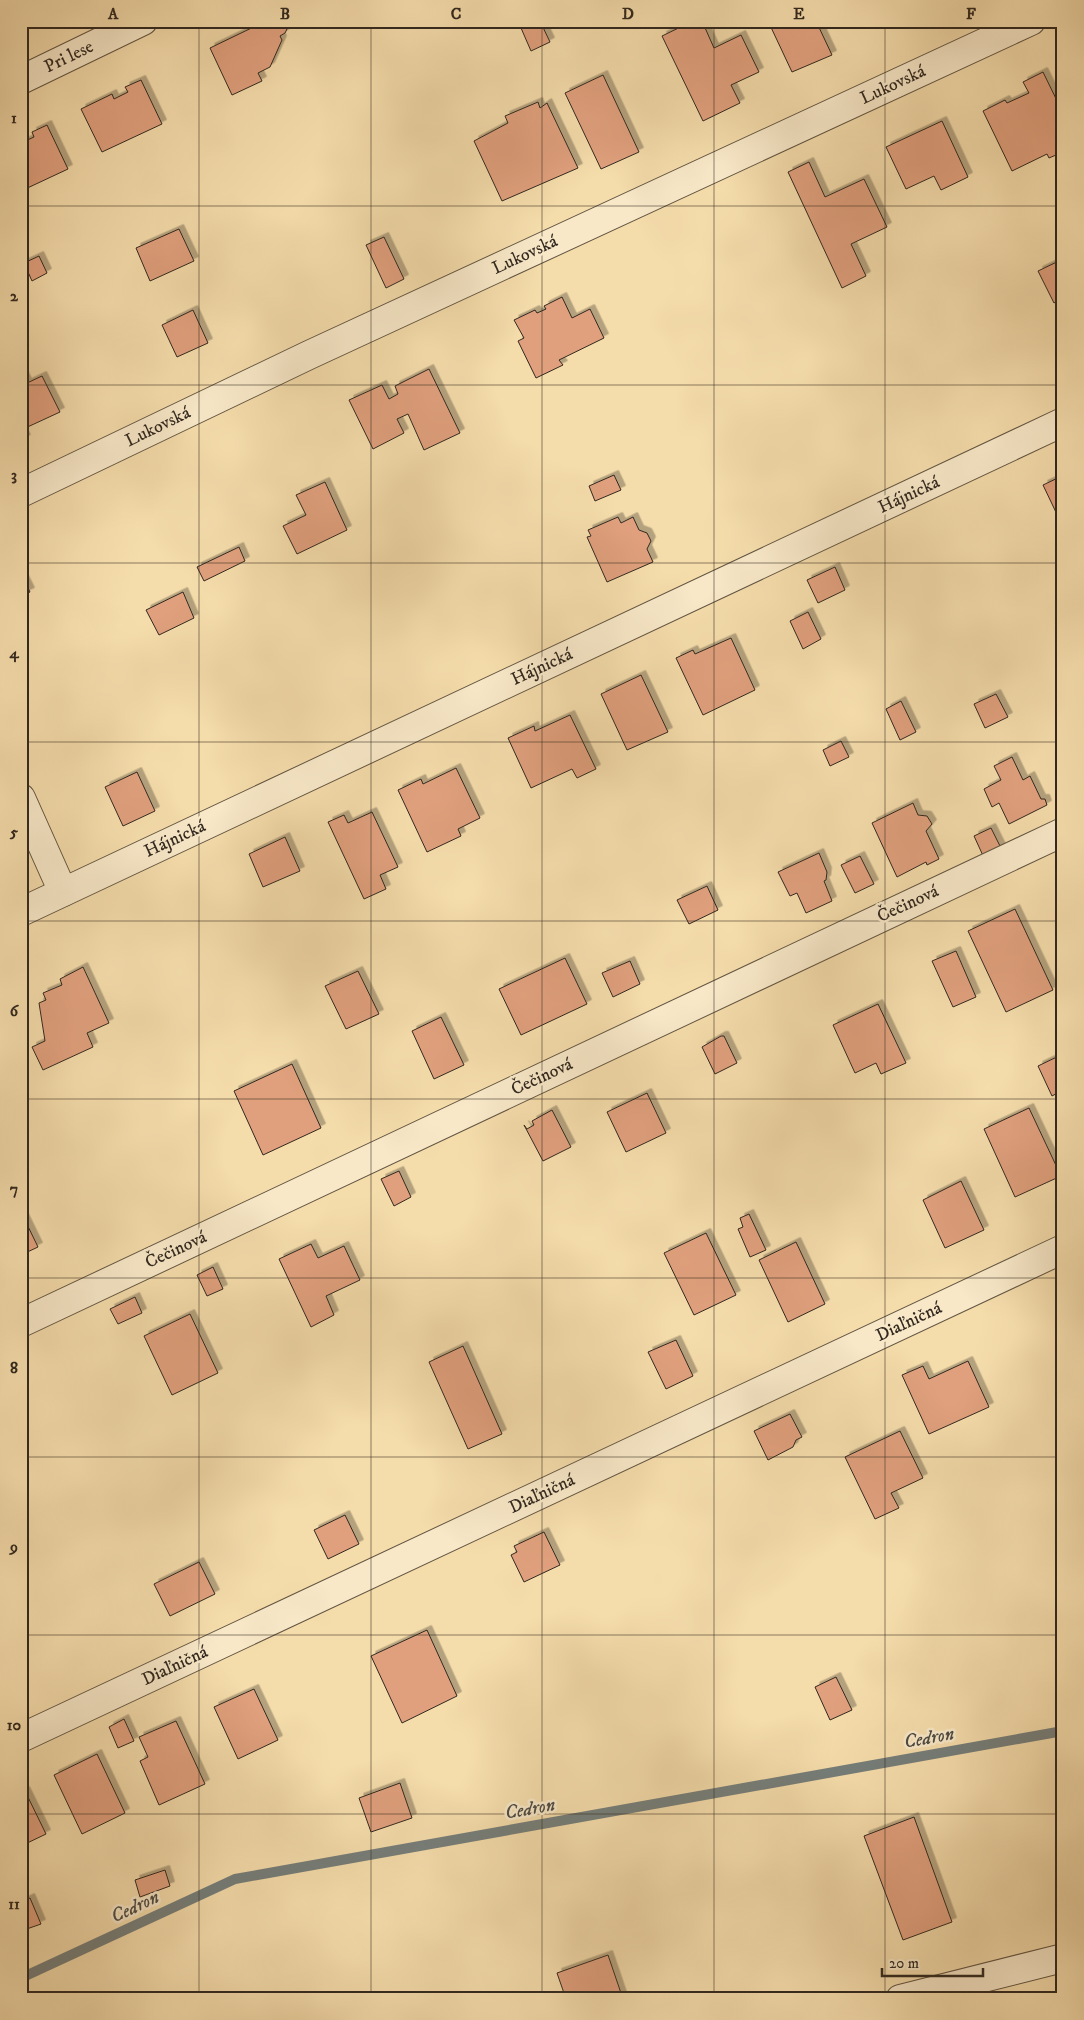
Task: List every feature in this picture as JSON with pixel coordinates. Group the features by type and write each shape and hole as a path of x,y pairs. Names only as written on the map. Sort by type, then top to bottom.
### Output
{"street":[{"name":"Pri lese","path":"21,80 143,21"},
{"name":"Lukovská","path":"21,493 318,351 1031,21"},
{"name":"Hájnická","path":"21,912 1063,422"},
{"path":"21,798 63,892"},
{"name":"Čečinová","path":"21,1323 1063,832"},
{"name":"Diaľničná","path":"21,1738 1063,1249"},
{"path":"900,1999 1063,1958"}],"building":[{"path":"266,21 287,21 289,25 285,33 280,36 282,40 270,67 258,73 262,81 232,95 210,48"},
{"path":"540,21 550,42 531,51 521,28"},
{"path":"693,21 702,21 714,48 741,35 759,72 731,85 740,103 703,121 662,36"},
{"path":"768,21 816,21 832,55 792,72"},
{"path":"1043,72 1063,113 1063,152 1049,158 1047,154 1012,171 983,111 1005,100 1007,103 1029,93 1023,82"},
{"path":"603,75 639,152 601,169 565,93"},
{"path":"141,80 162,124 102,152 81,109 112,94 114,99 128,92 125,87"},
{"path":"538,102 540,108 547,103 578,168 502,201 474,141 508,123 505,116"},
{"path":"942,121 968,177 941,190 934,176 906,189 886,147"},
{"path":"47,125 68,169 21,191 21,143 34,137 32,132"},
{"path":"809,162 825,197 864,179 887,227 851,244 866,276 842,288 788,172"},
{"path":"179,229 194,261 150,281 136,248"},
{"path":"384,237 404,279 386,288 366,245"},
{"path":"39,256 47,273 32,281 24,263"},
{"path":"1063,259 1063,312 1057,301 1054,303 1038,271"},
{"path":"562,297 572,318 590,309 604,338 559,360 563,365 536,378 518,341 524,338 514,320 535,310 537,313 546,309 544,306"},
{"path":"193,310 208,343 177,357 162,325"},
{"path":"429,369 460,433 424,450 408,414 397,419 404,433 373,449 349,400 382,385 389,399 398,394 395,386"},
{"path":"21,370 27,383 42,376 60,412 21,430"},
{"path":"21,430 26,439 21,441"},
{"path":"614,475 621,490 595,501 589,486"},
{"path":"1062,476 1063,478 1063,527 1043,485"},
{"path":"325,482 347,530 297,554 283,526 306,515 296,495"},
{"path":"618,517 621,523 633,517 639,530 647,533 651,541 647,549 653,562 607,582 587,537 591,536 588,530"},
{"path":"239,547 245,561 204,581 197,567"},
{"path":"835,567 845,590 818,603 807,580"},
{"path":"21,574 30,592 21,596"},
{"path":"183,592 194,618 159,635 146,610"},
{"path":"808,612 821,639 803,649 790,621"},
{"path":"731,638 755,690 703,715 676,658 693,650 695,654"},
{"path":"641,675 668,732 627,750 601,694"},
{"path":"996,694 1008,717 985,728 974,704"},
{"path":"901,701 916,732 900,740 886,709"},
{"path":"570,715 596,769 577,778 572,769 531,788 508,738 534,726 535,731"},
{"path":"841,741 849,757 830,766 823,750"},
{"path":"1012,757 1023,780 1030,776 1041,799 1045,799 1047,805 1009,824 999,803 992,807 984,789 1001,780 994,766"},
{"path":"456,768 480,818 458,829 461,836 427,852 398,790 421,779 423,784"},
{"path":"137,772 155,811 123,826 105,787"},
{"path":"913,803 918,815 927,816 932,824 926,831 939,859 927,865 926,862 897,877 872,823"},
{"path":"372,812 398,867 380,875 386,889 364,899 328,822 344,815 348,823"},
{"path":"991,828 1003,852 985,860 974,836"},
{"path":"285,837 300,871 263,887 249,854"},
{"path":"819,853 827,872 826,880 824,881 832,901 806,913 797,893 790,896 778,872"},
{"path":"860,856 874,884 855,893 841,865"},
{"path":"707,886 718,910 689,924 677,900"},
{"path":"1015,909 1053,990 1006,1012 968,931"},
{"path":"956,951 976,997 953,1007 932,961"},
{"path":"565,958 587,1004 521,1035 499,989"},
{"path":"630,961 640,984 613,997 602,973"},
{"path":"83,967 109,1023 87,1033 93,1047 43,1070 32,1047 45,1041 39,1003 46,1000 43,993 62,985 60,979"},
{"path":"358,971 379,1014 346,1029 325,986"},
{"path":"878,1004 906,1063 881,1074 876,1063 855,1073 833,1025"},
{"path":"441,1017 464,1065 434,1079 412,1031"},
{"path":"724,1036 737,1063 715,1074 702,1047"},
{"path":"1063,1054 1063,1090 1052,1096 1038,1066"},
{"path":"292,1064 321,1128 263,1155 234,1091"},
{"path":"647,1093 666,1133 626,1152 607,1112"},
{"path":"1029,1108 1061,1176 1015,1197 984,1129"},
{"path":"552,1110 571,1147 543,1161 524,1125 527,1129 534,1125 532,1121"},
{"path":"399,1171 411,1197 394,1206 381,1179"},
{"path":"961,1181 984,1230 945,1248 923,1200"},
{"path":"21,1212 38,1247 21,1255"},
{"path":"749,1214 766,1250 750,1257 738,1229 743,1227 740,1218"},
{"path":"706,1233 736,1295 694,1315 664,1253"},
{"path":"796,1242 825,1304 788,1322 759,1260"},
{"path":"311,1244 318,1258 344,1246 360,1280 326,1296 334,1315 311,1327 279,1259"},
{"path":"213,1267 223,1289 207,1296 197,1275"},
{"path":"135,1297 142,1313 118,1324 110,1309"},
{"path":"190,1314 218,1373 172,1395 144,1336"},
{"path":"676,1340 693,1376 666,1389 648,1352"},
{"path":"463,1346 502,1434 468,1449 429,1362"},
{"path":"968,1361 989,1407 929,1434 902,1375 923,1366 929,1379"},
{"path":"790,1414 802,1437 796,1440 793,1447 768,1460 754,1431"},
{"path":"900,1431 923,1478 891,1493 899,1508 875,1519 845,1457"},
{"path":"345,1515 359,1544 328,1559 314,1530"},
{"path":"544,1532 560,1565 524,1582 511,1555 517,1552 514,1546"},
{"path":"199,1562 215,1594 170,1616 154,1584"},
{"path":"427,1630 457,1696 402,1723 371,1656"},
{"path":"836,1677 852,1710 830,1720 815,1687"},
{"path":"254,1689 278,1740 238,1759 214,1707"},
{"path":"124,1719 134,1741 118,1748 109,1727"},
{"path":"176,1721 205,1784 159,1805 140,1761 148,1757 139,1737"},
{"path":"97,1754 125,1813 82,1834 54,1775"},
{"path":"400,1783 412,1818 371,1832 359,1798"},
{"path":"25,1791 46,1834 21,1846 21,1793"},
{"path":"914,1817 952,1922 903,1940 864,1836"},
{"path":"165,1870 170,1886 140,1897 135,1880"},
{"path":"30,1898 41,1924 21,1931 21,1902"},
{"path":"608,1955 623,1999 566,1999 557,1973"}],"waterway":[{"name":"Cedron","path":"21,1978 235,1879 1063,1731"}]}
